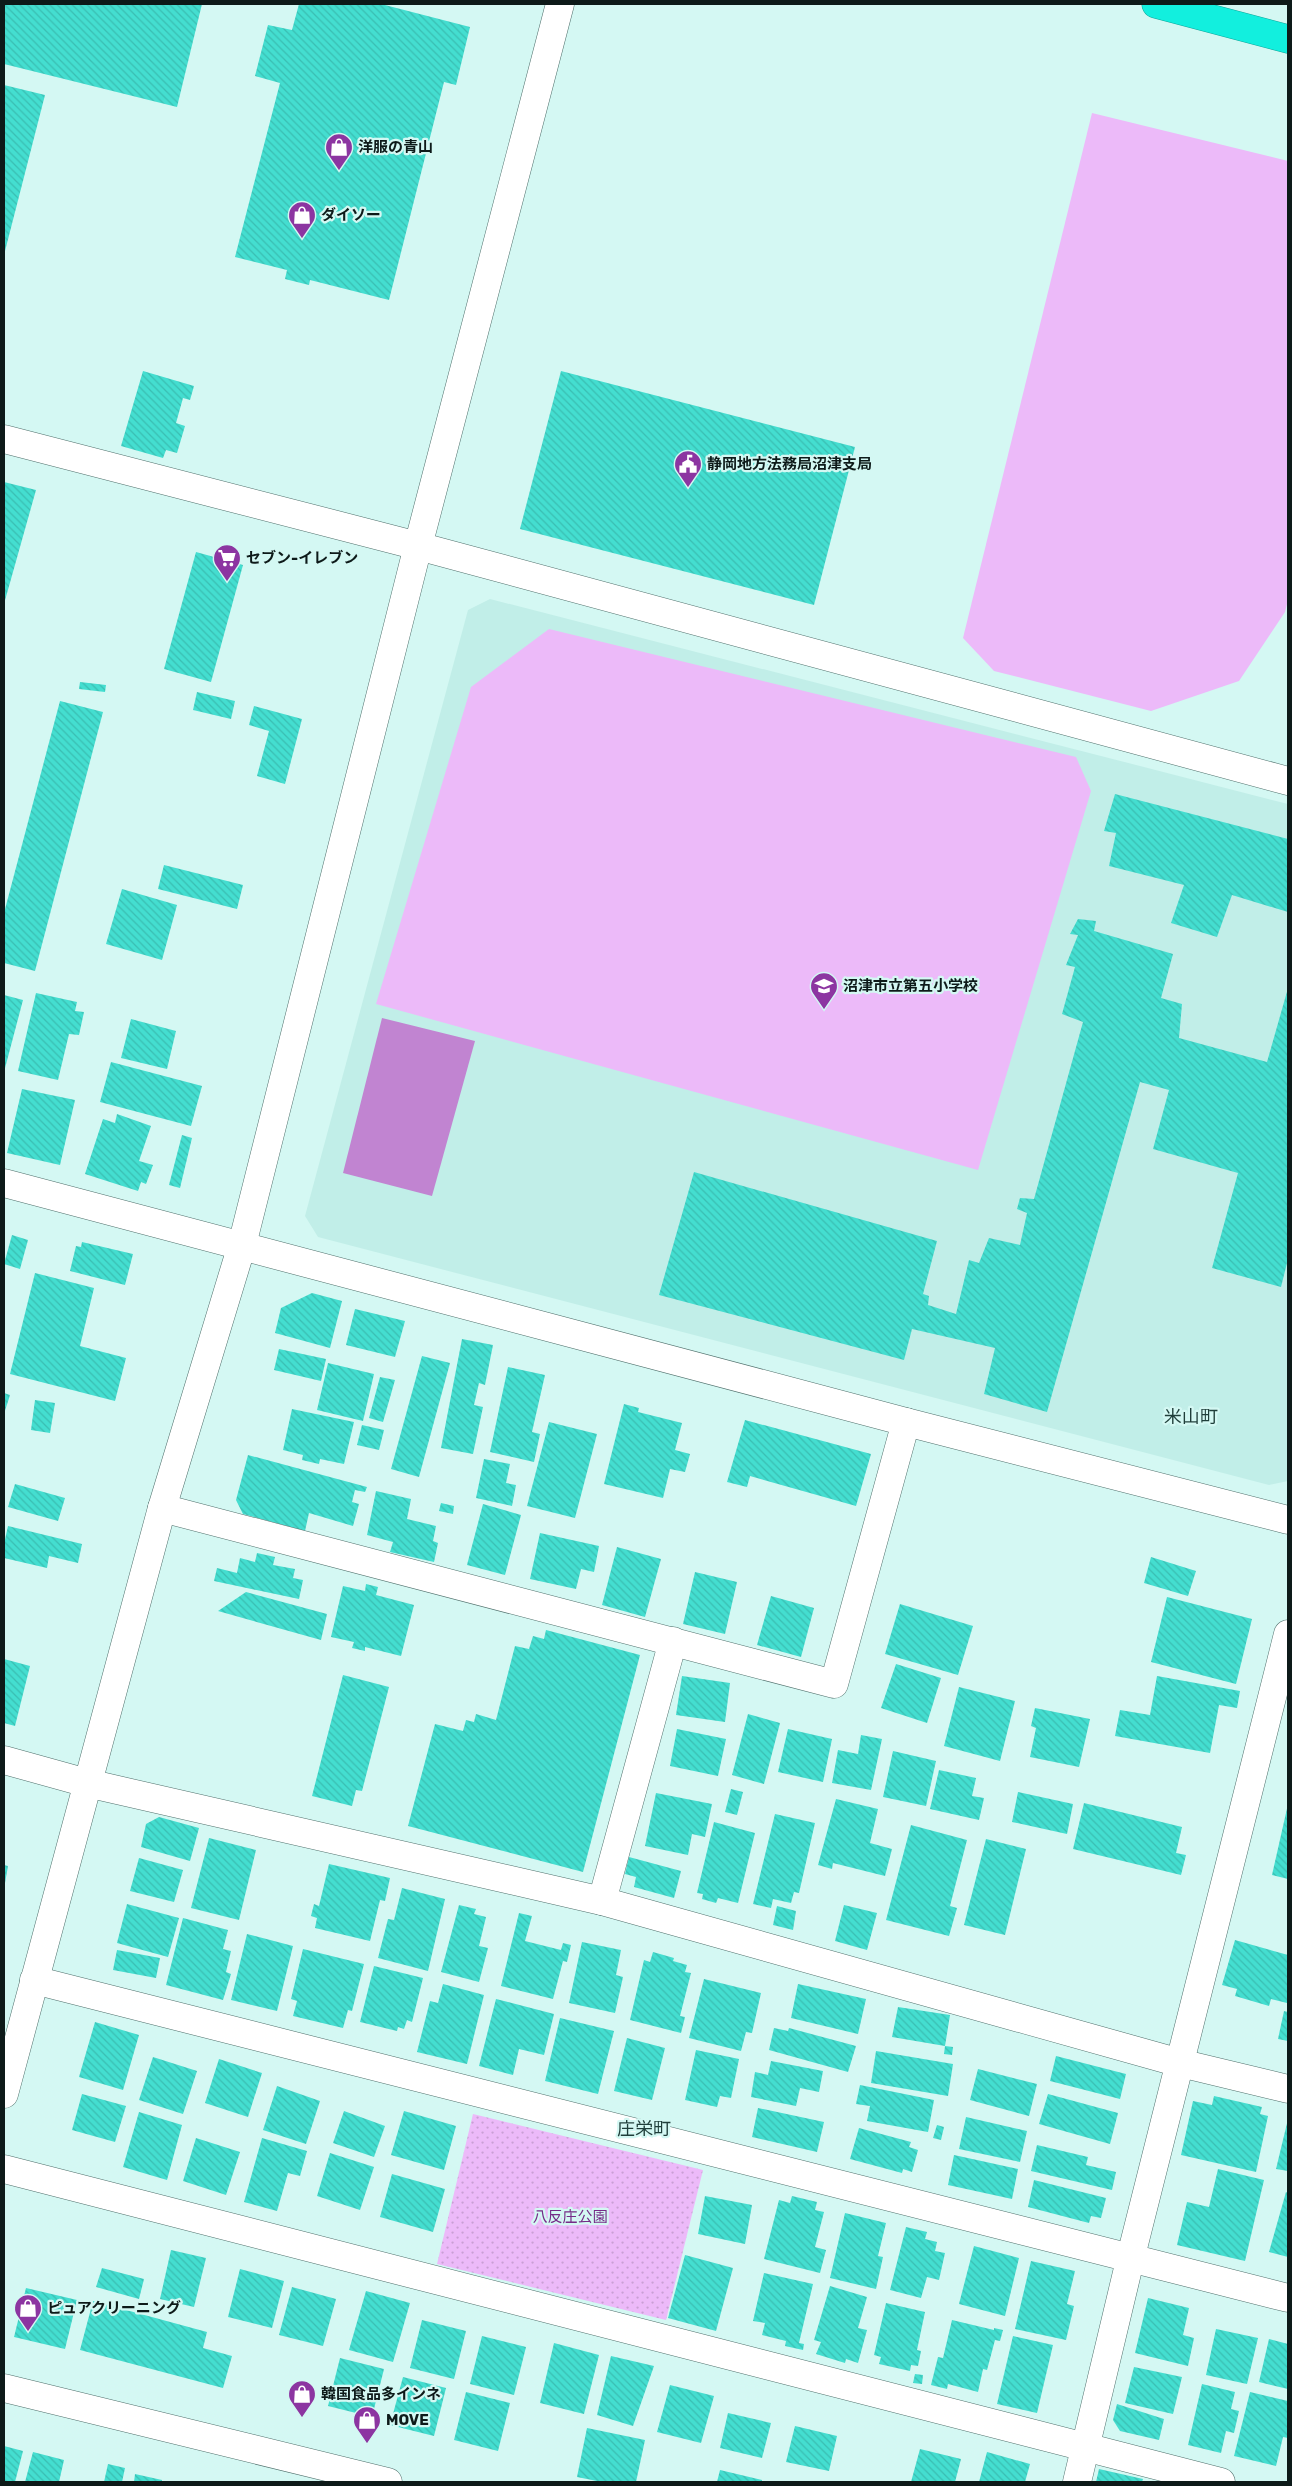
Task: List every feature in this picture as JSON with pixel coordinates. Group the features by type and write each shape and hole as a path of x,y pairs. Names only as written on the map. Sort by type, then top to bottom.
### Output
{"highway":[{"path":"1156,4 1288,39"}],"street":[{"path":"4,2094 162,1508 242,1245 418,546 560,4"},
{"path":"4,439 418,546 1288,781"},
{"path":"4,1183 906,1422 1288,1520"},
{"path":"162,1508 834,1684 906,1422"},
{"path":"1078,2482 1131,2256 1288,1634"},
{"path":"602,1901 673,1641"},
{"path":"4,1760 87,1783 602,1901 1180,2063 1288,2089"},
{"path":"34,1980 1131,2256 1288,2298"},
{"path":"4,2169 1221,2482"},
{"path":"4,2388 388,2482"}],"shaded area":[{"name":"沼津市立第五小学校","path":"490,599 1288,804 1288,1481 1269,1485 318,1237 305,1216 468,610"},
{"path":"382,1018 475,1041 432,1196 343,1173"}],"green space":[{"path":"1092,113 1288,161 1288,600 1285,612 1239,681 1151,711 994,671 963,638"},
{"path":"549,629 1076,757 1091,791 978,1170 376,1004 471,687"},
{"name":"八反庄公園","path":"473,2114 703,2170 666,2320 437,2264"}],"building":[{"path":"4,4 202,4 177,107 4,64"},
{"name":"洋服の青山","path":"299,4 381,4 470,27 456,85 444,82 389,300 310,280 309,285 285,279 287,270 235,257 280,83 255,76 268,25 292,30"},
{"path":"4,85 45,95 4,255"},
{"path":"143,371 194,386 190,400 183,398 176,423 185,426 177,453 166,450 163,458 121,446"},
{"name":"静岡地方法務局沼津支局","path":"561,371 855,447 814,605 520,529"},
{"path":"4,482 36,490 4,604"},
{"path":"196,552 243,565 211,682 164,669"},
{"path":"80,682 106,685 105,692 79,689"},
{"path":"197,692 235,701 231,719 193,710"},
{"path":"60,701 103,712 35,971 4,963 4,913"},
{"path":"254,706 302,719 285,784 257,776 269,731 249,725"},
{"path":"1115,794 1288,839 1288,912 1232,895 1217,937 1171,923 1184,885 1109,866 1116,833 1104,831"},
{"path":"164,865 243,885 237,909 158,889"},
{"path":"122,889 177,905 162,960 106,944"},
{"path":"1078,919 1096,921 1094,931 1173,954 1161,998 1182,1004 1179,1038 1267,1062 1288,988 1288,1259 1281,1287 1212,1268 1238,1173 1153,1149 1169,1090 1140,1082 1047,1412 984,1394 995,1348 912,1329 904,1360 659,1295 694,1172 937,1241 923,1294 929,1296 928,1305 956,1314 969,1260 979,1263 989,1238 1020,1245 1027,1213 1017,1209 1020,1198 1034,1199 1083,1022 1062,1014 1075,967 1066,965 1078,935 1070,934"},
{"path":"36,993 77,1002 75,1011 84,1012 79,1035 69,1034 58,1080 18,1071"},
{"path":"4,995 23,1000 4,1072"},
{"path":"131,1019 176,1031 167,1069 121,1058"},
{"path":"111,1062 202,1086 191,1126 100,1102"},
{"path":"22,1089 75,1100 60,1165 7,1153"},
{"path":"117,1114 151,1126 139,1161 153,1165 146,1184 141,1182 138,1191 85,1174 103,1119 115,1123"},
{"path":"182,1135 192,1138 180,1188 169,1185"},
{"path":"12,1235 28,1240 20,1269 4,1264"},
{"path":"82,1242 133,1254 125,1285 70,1271 76,1246 81,1247"},
{"path":"35,1273 94,1288 80,1346 126,1358 115,1401 10,1374"},
{"path":"312,1293 342,1301 330,1348 275,1333 281,1308"},
{"path":"355,1309 405,1321 395,1357 346,1345"},
{"path":"462,1339 493,1345 485,1385 479,1383 474,1405 483,1407 473,1454 441,1448"},
{"path":"279,1349 326,1359 321,1381 274,1370"},
{"path":"422,1356 450,1363 419,1477 391,1469"},
{"path":"328,1363 374,1374 363,1421 317,1410"},
{"path":"508,1367 545,1375 532,1432 540,1434 534,1462 490,1452"},
{"path":"380,1377 395,1380 383,1422 369,1418"},
{"path":"4,1393 10,1395 4,1414"},
{"path":"35,1400 55,1403 50,1433 31,1430"},
{"path":"624,1404 639,1408 638,1412 682,1423 675,1450 690,1454 685,1472 670,1469 663,1498 604,1484"},
{"path":"292,1409 354,1422 344,1464 320,1459 319,1464 302,1460 303,1455 283,1450"},
{"path":"745,1420 871,1454 856,1506 750,1476 747,1487 727,1482"},
{"path":"549,1422 597,1434 575,1518 527,1506"},
{"path":"362,1425 384,1430 379,1450 357,1445"},
{"path":"248,1455 367,1487 365,1492 355,1490 352,1502 359,1504 353,1526 309,1513 305,1531 243,1514 236,1500"},
{"path":"484,1459 510,1464 506,1483 516,1485 512,1506 476,1498"},
{"path":"15,1484 65,1498 58,1521 8,1507"},
{"path":"376,1491 411,1499 407,1519 436,1526 433,1541 438,1543 434,1562 390,1552 393,1542 367,1535"},
{"path":"441,1503 454,1506 453,1514 439,1511"},
{"path":"483,1504 521,1515 505,1575 467,1565"},
{"path":"8,1526 82,1544 78,1563 49,1556 47,1568 4,1558 4,1544"},
{"path":"540,1533 599,1546 594,1572 581,1569 576,1589 530,1579"},
{"path":"617,1547 661,1559 645,1617 602,1605"},
{"path":"257,1553 275,1557 273,1565 295,1569 293,1578 303,1580 299,1599 214,1581 217,1568 237,1573 240,1558 255,1562"},
{"path":"1151,1557 1196,1571 1188,1596 1144,1583"},
{"path":"695,1572 737,1582 725,1634 683,1624"},
{"path":"366,1584 378,1587 376,1595 414,1605 401,1656 365,1647 365,1651 352,1648 354,1642 331,1637 343,1586 365,1591"},
{"path":"246,1592 327,1614 321,1640 218,1611"},
{"path":"771,1596 814,1608 801,1657 757,1645"},
{"path":"1167,1597 1252,1619 1236,1684 1151,1662"},
{"path":"900,1604 973,1626 958,1675 885,1654"},
{"path":"546,1630 640,1655 583,1872 408,1826 435,1724 463,1731 466,1720 474,1722 476,1714 496,1720 515,1646 529,1649 533,1636 544,1639"},
{"path":"4,1659 30,1666 15,1726 4,1723"},
{"path":"896,1664 941,1678 927,1723 881,1708"},
{"path":"343,1675 389,1687 362,1791 356,1790 352,1806 312,1796"},
{"path":"682,1676 730,1683 725,1722 676,1715"},
{"path":"1157,1676 1240,1691 1237,1708 1219,1705 1210,1753 1115,1736 1120,1710 1150,1715"},
{"path":"959,1687 1015,1701 1000,1761 944,1746"},
{"path":"1035,1708 1090,1719 1079,1767 1030,1757 1036,1728 1031,1726"},
{"path":"748,1714 780,1723 764,1784 732,1775"},
{"path":"677,1729 726,1739 718,1776 670,1766"},
{"path":"788,1729 832,1739 823,1782 778,1772"},
{"path":"861,1735 882,1739 871,1790 832,1783 838,1750 858,1754"},
{"path":"893,1751 936,1761 926,1806 883,1797"},
{"path":"939,1770 976,1778 972,1796 984,1798 979,1820 930,1809"},
{"path":"731,1789 743,1792 737,1815 725,1812"},
{"path":"1018,1792 1073,1804 1067,1834 1012,1822"},
{"path":"656,1793 712,1804 705,1837 692,1834 688,1855 645,1846"},
{"path":"836,1799 878,1809 870,1843 892,1849 885,1876 833,1863 832,1869 818,1865"},
{"path":"1084,1803 1182,1827 1176,1853 1186,1855 1181,1875 1073,1849"},
{"path":"1288,1804 1288,1879 1272,1875"},
{"path":"775,1814 815,1823 799,1893 794,1892 791,1903 773,1899 771,1908 753,1904"},
{"path":"159,1817 199,1828 190,1861 141,1847 146,1824"},
{"path":"714,1822 755,1833 738,1903 718,1898 716,1903 702,1899 703,1894 697,1893"},
{"path":"911,1825 967,1840 950,1906 957,1908 949,1936 886,1920"},
{"path":"209,1838 256,1850 239,1920 191,1908"},
{"path":"986,1839 1026,1849 1005,1935 964,1925"},
{"path":"629,1857 681,1871 674,1898 634,1887 636,1877 625,1874"},
{"path":"139,1858 183,1870 174,1902 130,1891"},
{"path":"329,1864 390,1878 385,1901 380,1900 370,1941 315,1928 317,1918 311,1916 314,1904 319,1906"},
{"path":"4,1865 8,1866 5,1883 4,1883"},
{"path":"402,1888 445,1899 428,1971 378,1958 388,1919 394,1920"},
{"path":"127,1904 179,1918 168,1957 117,1943"},
{"path":"459,1905 476,1909 474,1914 486,1917 479,1946 488,1948 479,1982 441,1972"},
{"path":"844,1905 877,1913 867,1950 835,1941"},
{"path":"777,1906 796,1911 793,1930 773,1925"},
{"path":"519,1913 532,1916 525,1941 561,1950 563,1943 571,1945 567,1962 563,1961 553,1999 501,1986"},
{"path":"183,1918 228,1930 223,1949 231,1951 226,1972 231,1974 223,2000 166,1985"},
{"path":"247,1934 293,1946 277,2011 231,2000"},
{"path":"1235,1940 1288,1955 1287,2003 1271,1999 1269,2006 1235,1996 1237,1989 1222,1985"},
{"path":"582,1942 621,1950 616,1975 623,1977 615,2013 569,2003"},
{"path":"303,1949 364,1964 352,2011 348,2010 343,2028 293,2016 297,2001 291,1999"},
{"path":"117,1950 160,1958 156,1978 113,1970"},
{"path":"653,1952 674,1958 673,1961 687,1965 685,1972 691,1973 680,2016 685,2017 681,2033 630,2020 644,1960 650,1962"},
{"path":"374,1966 423,1978 412,2022 407,2020 404,2029 398,2027 397,2031 360,2022"},
{"path":"704,1979 761,1993 752,2033 746,2032 741,2051 689,2038"},
{"path":"443,1984 484,1995 467,2064 417,2052 430,2001 438,2003"},
{"path":"798,1984 866,1999 858,2034 791,2018"},
{"path":"496,1999 554,2014 544,2055 519,2049 513,2075 479,2066"},
{"path":"898,2007 950,2015 945,2046 892,2037"},
{"path":"1284,2011 1288,2012 1288,2041 1278,2039"},
{"path":"560,2018 614,2031 598,2094 545,2081"},
{"path":"95,2022 139,2035 123,2090 79,2077"},
{"path":"774,2028 788,2031 789,2028 856,2046 848,2072 769,2050"},
{"path":"627,2038 665,2048 652,2100 614,2091"},
{"path":"945,2046 953,2047 952,2055 944,2054"},
{"path":"696,2050 739,2059 731,2098 720,2096 717,2107 685,2100"},
{"path":"876,2051 953,2064 948,2096 871,2083"},
{"path":"1056,2056 1126,2074 1120,2099 1050,2081"},
{"path":"153,2057 197,2071 183,2114 139,2100"},
{"path":"219,2059 262,2073 248,2117 205,2103"},
{"path":"771,2061 823,2071 819,2092 800,2088 796,2106 751,2097 755,2072 768,2075"},
{"path":"978,2069 1037,2084 1029,2116 970,2100"},
{"path":"860,2085 934,2100 928,2132 867,2121 870,2106 856,2104"},
{"path":"277,2086 320,2101 306,2144 263,2130"},
{"path":"82,2094 126,2106 115,2142 72,2130"},
{"path":"1048,2094 1118,2113 1110,2144 1039,2124"},
{"path":"1214,2096 1262,2107 1260,2114 1268,2116 1256,2172 1181,2155 1193,2101 1212,2105"},
{"path":"758,2108 824,2122 817,2152 752,2137"},
{"path":"344,2111 385,2126 374,2157 333,2143"},
{"path":"404,2111 456,2126 444,2170 391,2155"},
{"path":"139,2112 182,2125 167,2180 123,2167"},
{"path":"966,2117 1027,2131 1020,2162 959,2149"},
{"path":"1288,2119 1288,2171 1276,2169"},
{"path":"937,2125 944,2127 941,2140 933,2138"},
{"path":"859,2128 911,2142 909,2147 918,2150 912,2172 903,2169 902,2173 850,2159"},
{"path":"196,2138 240,2152 226,2195 183,2181"},
{"path":"262,2138 307,2151 300,2176 288,2173 277,2211 244,2202"},
{"path":"1037,2145 1088,2157 1086,2165 1116,2172 1112,2190 1031,2171"},
{"path":"330,2153 374,2167 360,2210 317,2196"},
{"path":"954,2155 1018,2169 1012,2199 948,2185"},
{"path":"1218,2169 1264,2180 1245,2261 1177,2245 1187,2202 1209,2207"},
{"path":"392,2174 445,2189 433,2232 380,2217"},
{"path":"1034,2180 1106,2198 1101,2218 1091,2216 1089,2223 1028,2207"},
{"path":"1286,2192 1288,2193 1288,2257 1269,2252"},
{"path":"705,2196 752,2205 745,2244 698,2234"},
{"path":"792,2196 817,2202 815,2210 824,2212 815,2247 826,2250 820,2273 764,2259 779,2200 790,2203"},
{"path":"845,2213 886,2223 878,2256 883,2257 876,2289 830,2278"},
{"path":"906,2227 927,2232 925,2239 937,2242 935,2251 945,2253 939,2280 927,2277 921,2298 890,2290"},
{"path":"974,2246 1019,2258 1005,2316 959,2304"},
{"path":"171,2250 206,2258 194,2307 160,2299"},
{"path":"685,2255 733,2268 716,2331 668,2318"},
{"path":"1031,2261 1075,2271 1067,2304 1074,2306 1066,2340 1015,2329"},
{"path":"102,2268 144,2279 139,2299 96,2287"},
{"path":"240,2269 284,2281 272,2328 228,2317"},
{"path":"764,2273 813,2284 799,2343 804,2344 803,2350 785,2346 786,2341 762,2335 765,2323 753,2321"},
{"path":"830,2286 867,2297 858,2328 867,2330 858,2363 846,2359 845,2363 816,2354 821,2342 814,2340"},
{"path":"292,2287 336,2299 323,2346 279,2335"},
{"path":"26,2288 77,2300 65,2349 14,2337"},
{"path":"366,2291 410,2303 393,2362 349,2350"},
{"path":"1148,2298 1189,2308 1183,2335 1194,2338 1188,2366 1135,2353"},
{"path":"93,2301 207,2332 203,2348 232,2356 223,2388 80,2350"},
{"path":"886,2303 925,2312 917,2350 921,2351 918,2366 911,2365 910,2371 879,2364 881,2357 874,2355"},
{"path":"422,2320 466,2331 454,2379 410,2368"},
{"path":"952,2320 994,2330 994,2328 1003,2330 1000,2341 995,2340 987,2370 983,2369 978,2392 948,2384 947,2389 931,2385 938,2357 943,2358"},
{"path":"1216,2329 1258,2338 1247,2384 1206,2375"},
{"path":"482,2336 526,2347 514,2395 470,2384"},
{"path":"1013,2336 1053,2345 1037,2413 997,2404"},
{"path":"1269,2339 1288,2344 1288,2389 1259,2382"},
{"path":"554,2343 599,2355 584,2414 540,2403"},
{"path":"611,2356 654,2366 633,2426 597,2415"},
{"path":"340,2358 384,2369 372,2417 328,2406"},
{"path":"1134,2367 1182,2377 1173,2414 1125,2403"},
{"path":"915,2374 923,2375 922,2384 913,2383"},
{"path":"403,2377 446,2388 434,2436 390,2425"},
{"path":"1202,2384 1235,2392 1231,2409 1239,2411 1234,2433 1226,2431 1221,2453 1188,2445"},
{"path":"670,2385 714,2396 701,2443 657,2432"},
{"path":"466,2392 510,2403 498,2451 454,2440"},
{"path":"1250,2392 1288,2401 1288,2438 1283,2437 1276,2466 1234,2456"},
{"path":"1117,2404 1164,2419 1159,2440 1120,2431 1113,2420"},
{"path":"728,2413 771,2423 762,2458 720,2448"},
{"path":"795,2426 837,2436 829,2471 786,2462"},
{"path":"587,2428 645,2440 636,2482 602,2482 577,2477"},
{"path":"4,2446 23,2451 15,2482 4,2482"},
{"path":"920,2449 961,2459 955,2482 911,2482"},
{"path":"33,2452 64,2460 59,2482 25,2482"},
{"path":"987,2452 1030,2464 1025,2482 979,2482"},
{"path":"108,2464 125,2468 122,2482 104,2482"},
{"path":"1099,2469 1143,2479 1142,2482 1096,2482"},
{"path":"720,2470 762,2480 762,2482 717,2482"},
{"path":"135,2474 162,2480 162,2482 134,2482"}],"place":[{"name":"洋服の青山","path":"339,171"},
{"name":"ダイソー","path":"302,239"},
{"name":"静岡地方法務局沼津支局","path":"688,488"},
{"name":"セブン-イレブン","path":"227,582"},
{"name":"沼津市立第五小学校","path":"824,1010"},
{"name":"ピュアクリーニング","path":"28,2332"},
{"name":"韓国食品多インネ","path":"302,2418"},
{"name":"MOVE","path":"367,2444"}],"district":[{"name":"米山町","path":"1191,1417"},
{"name":"庄栄町","path":"644,2129"}]}
